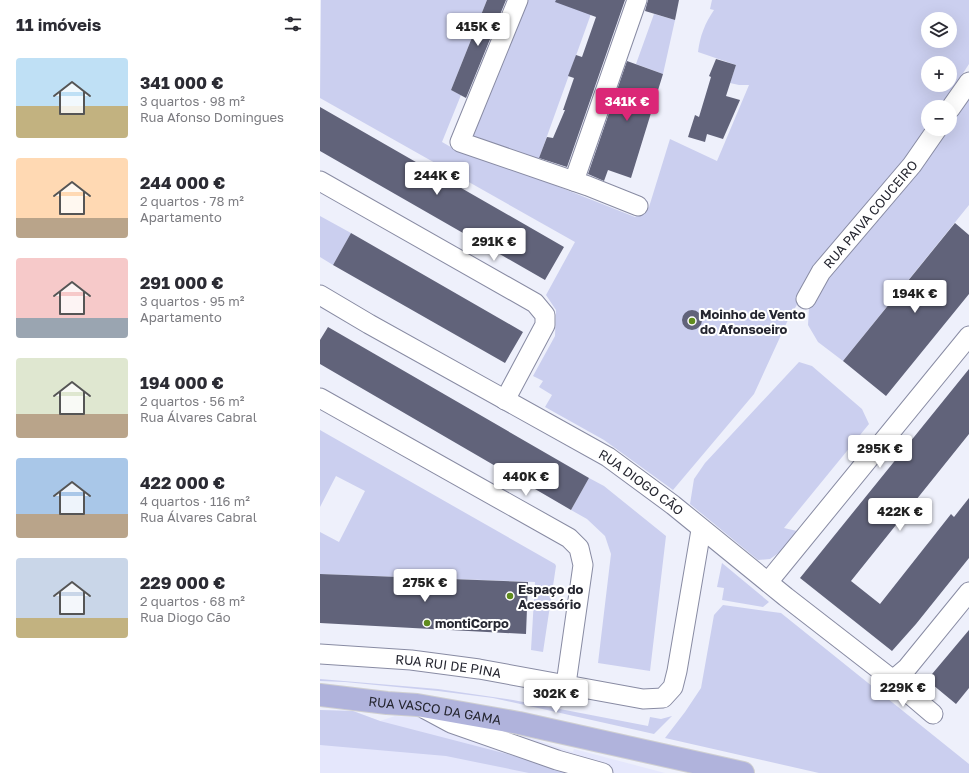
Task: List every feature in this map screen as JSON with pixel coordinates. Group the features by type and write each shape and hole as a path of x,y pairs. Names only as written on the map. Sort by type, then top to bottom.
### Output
{"main road":[{"name":"RUA VASCO DA GAMA","path":"320,695 417,705 519,723 743,773"},
{"name":"RUA VASCO DA GAMA","path":"320,702 361,700"}],"street":[{"path":"518,0 460,142 581,183 638,206"},
{"path":"581,183 637,0"},
{"path":"956,100 969,82"},
{"name":"RUA PAIVA COUCEIRO","path":"806,299 822,272 912,165 932,136"},
{"path":"320,181 535,303 545,314 545,325 505,400"},
{"name":"RUA DIOGO CÃO","path":"320,295 369,324 608,457 673,505 701,530 893,680 933,714"},
{"path":"768,582 965,348"},
{"path":"320,398 568,538 579,548 583,565 566,684"},
{"name":"RUA RUI DE PINA","path":"320,654 411,660 479,669 643,699 663,698 673,686 677,671 701,530"},
{"path":"893,680 907,668 969,592"},
{"path":"417,705 451,723 557,760 603,773"}],"shaded area":[{"path":"321,0 487,0 451,90 461,95 442,142 456,150 534,177 635,217 649,207 670,139 717,161 749,85 730,83 736,65 698,52 703,30 714,10 710,9 712,0 969,0 969,64 957,82 957,56 921,56 921,92 951,92 946,100 921,100 921,136 905,161 819,266 787,322 754,394 673,490 604,440 545,407 552,395 539,387 543,381 533,376 555,336 556,310 546,295 575,242 320,98"},
{"path":"523,0 596,0 537,164 473,140 469,133"},
{"path":"654,14 675,20 663,74 636,64"},
{"path":"969,92 969,205 843,361 818,342 808,325 809,307 824,276 937,136 957,136 957,109"},
{"path":"320,216 351,233 333,265 320,257"},
{"path":"799,362 812,366 862,409 869,424 784,528 797,531 780,552 770,559 758,560 690,504 694,479 705,463"},
{"path":"320,430 555,564 556,566 543,652 531,650 535,582 320,574 320,532 339,542 365,491 336,476 320,507"},
{"path":"589,478 604,486 666,536 650,671 598,663 611,554 605,536 587,519 571,510"},
{"path":"722,563 769,602 763,607 722,600 724,588 717,587"},
{"path":"723,605 781,613 969,764 969,773 819,773 665,738 701,688 714,615"},
{"path":"320,679 438,689 513,700 648,726 650,717 661,719 672,716 654,734 493,698 438,691 320,681"},
{"path":"320,710 353,711 380,721 395,716 431,718 500,728 573,752 574,749 665,773 320,773"},
{"path":"320,710 353,711 380,721 565,769 564,773 529,773 446,756 320,745"}],"building":[{"path":"487,0 506,0 466,98 451,90"},
{"path":"556,0 625,0 567,167 539,158 547,137 553,138 565,110 563,110 574,78 568,76 576,55 582,57 596,17 555,2"},
{"path":"648,0 679,0 675,20 645,11"},
{"path":"716,59 736,65 726,96 740,100 723,139 707,134 705,142 688,137 695,115 699,117 711,77 709,76"},
{"path":"627,61 663,74 631,178 608,170 604,181 588,174"},
{"path":"320,107 564,247 545,280 320,151"},
{"path":"955,223 969,235 969,294 886,396 843,361"},
{"path":"351,233 523,332 505,363 333,265"},
{"name":"Moinho de Vento do Afonsoeiro","path":"692,310 699,313 702,320 699,327 692,330 685,327 682,320 685,313"},
{"path":"328,327 589,478 571,510 320,364 320,340"},
{"path":"969,369 969,434 851,581 880,604 951,514 954,517 969,498 969,558 916,624 892,651 800,578"},
{"path":"320,574 528,582 526,634 320,623"},
{"path":"969,630 969,688 956,704 927,680"}],"place":[{"name":"Moinho de Vento do Afonsoeiro","path":"692,321"},
{"name":"Espaço do Acessório","path":"510,596"},
{"name":"montiCorpo","path":"427,623"}]}
